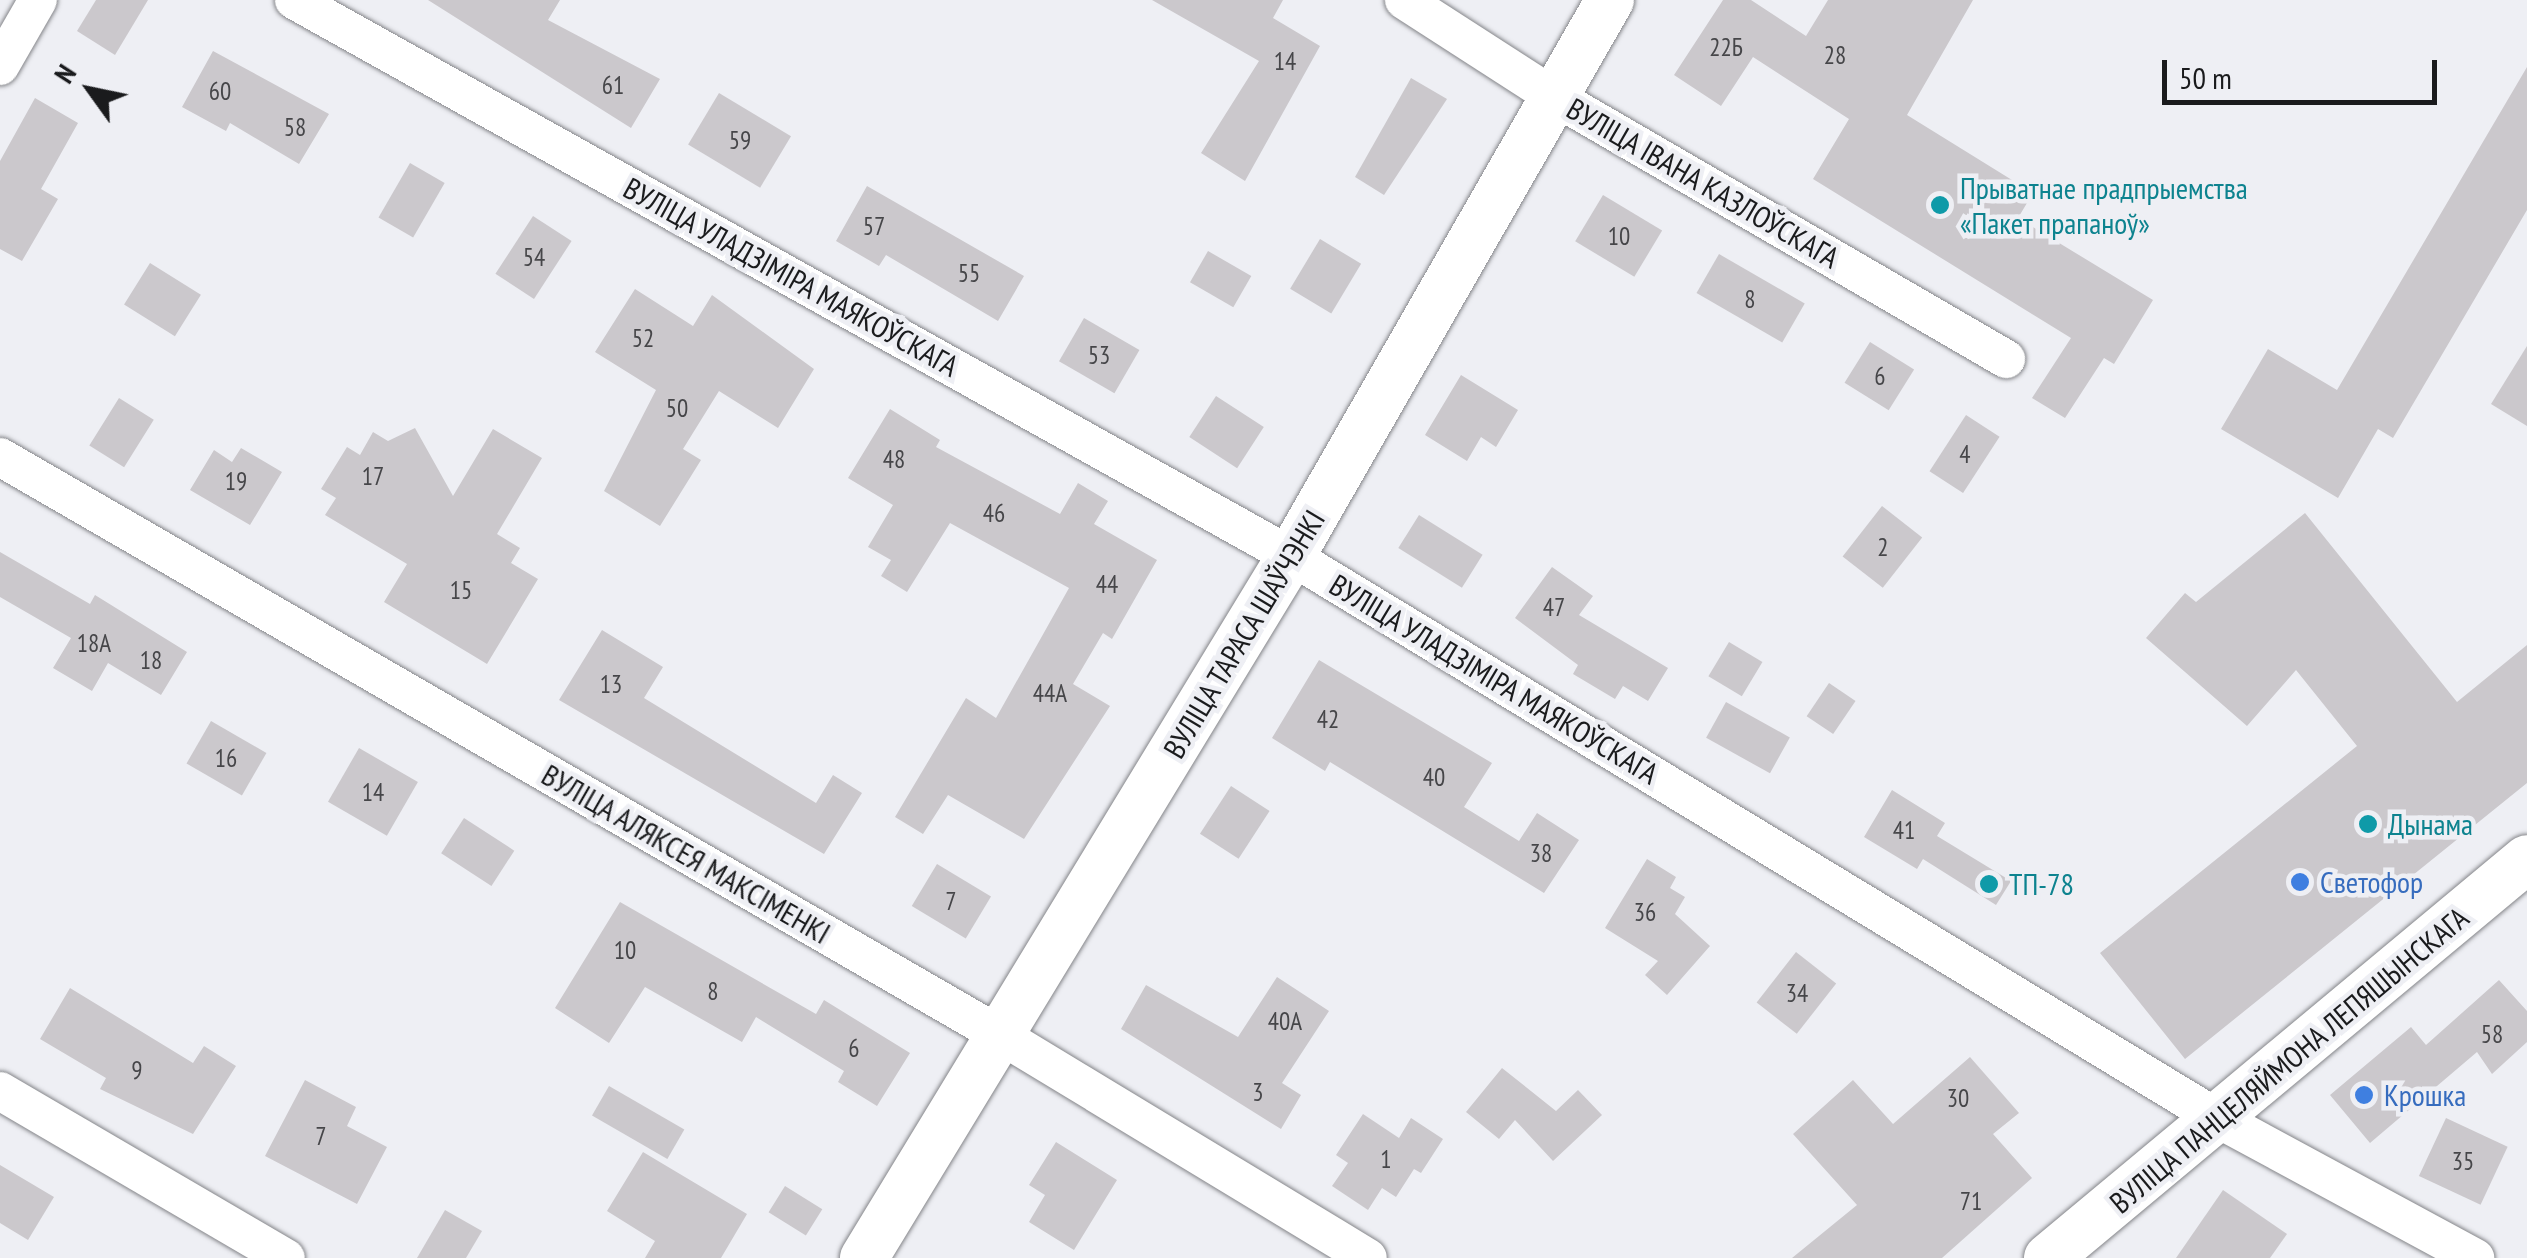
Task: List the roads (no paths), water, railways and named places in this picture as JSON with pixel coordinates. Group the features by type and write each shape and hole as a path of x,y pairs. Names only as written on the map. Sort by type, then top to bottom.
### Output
{"street":[{"path":"0,66 38,0"},
{"name":"ВУЛІЦА УЛАДЗІМІРА МАЯКОЎСКАГА","path":"294,0 1292,556 2222,1121 2475,1258"},
{"name":"ВУЛІЦА ІВАНА КАЗЛОЎСКАГА","path":"1404,0 1554,96 2006,358"},
{"name":"ВУЛІЦА ТАРАСА ШАЎЧЭНКІ","path":"864,1258 1005,1038 1292,556 1610,0"},
{"name":"ВУЛІЦА АЛЯКСЕЯ МАКСІМЕНКІ","path":"0,457 1005,1038 1368,1258"},
{"name":"ВУЛІЦА ПАНЦЕЛЯЙМОНА ЛЕПЯШЫНСКАГА","path":"2048,1258 2222,1121 2527,859"},
{"path":"0,1092 286,1258"}],"place":[{"name":"Прыватнае прадпрыемства «Пакет прапаноў»","path":"1940,205"},
{"name":"Дынама","path":"2368,824"},
{"name":"Светофор","path":"2300,882"},
{"name":"ТП-78","path":"1989,884"},
{"name":"Крошка","path":"2364,1095"}]}
